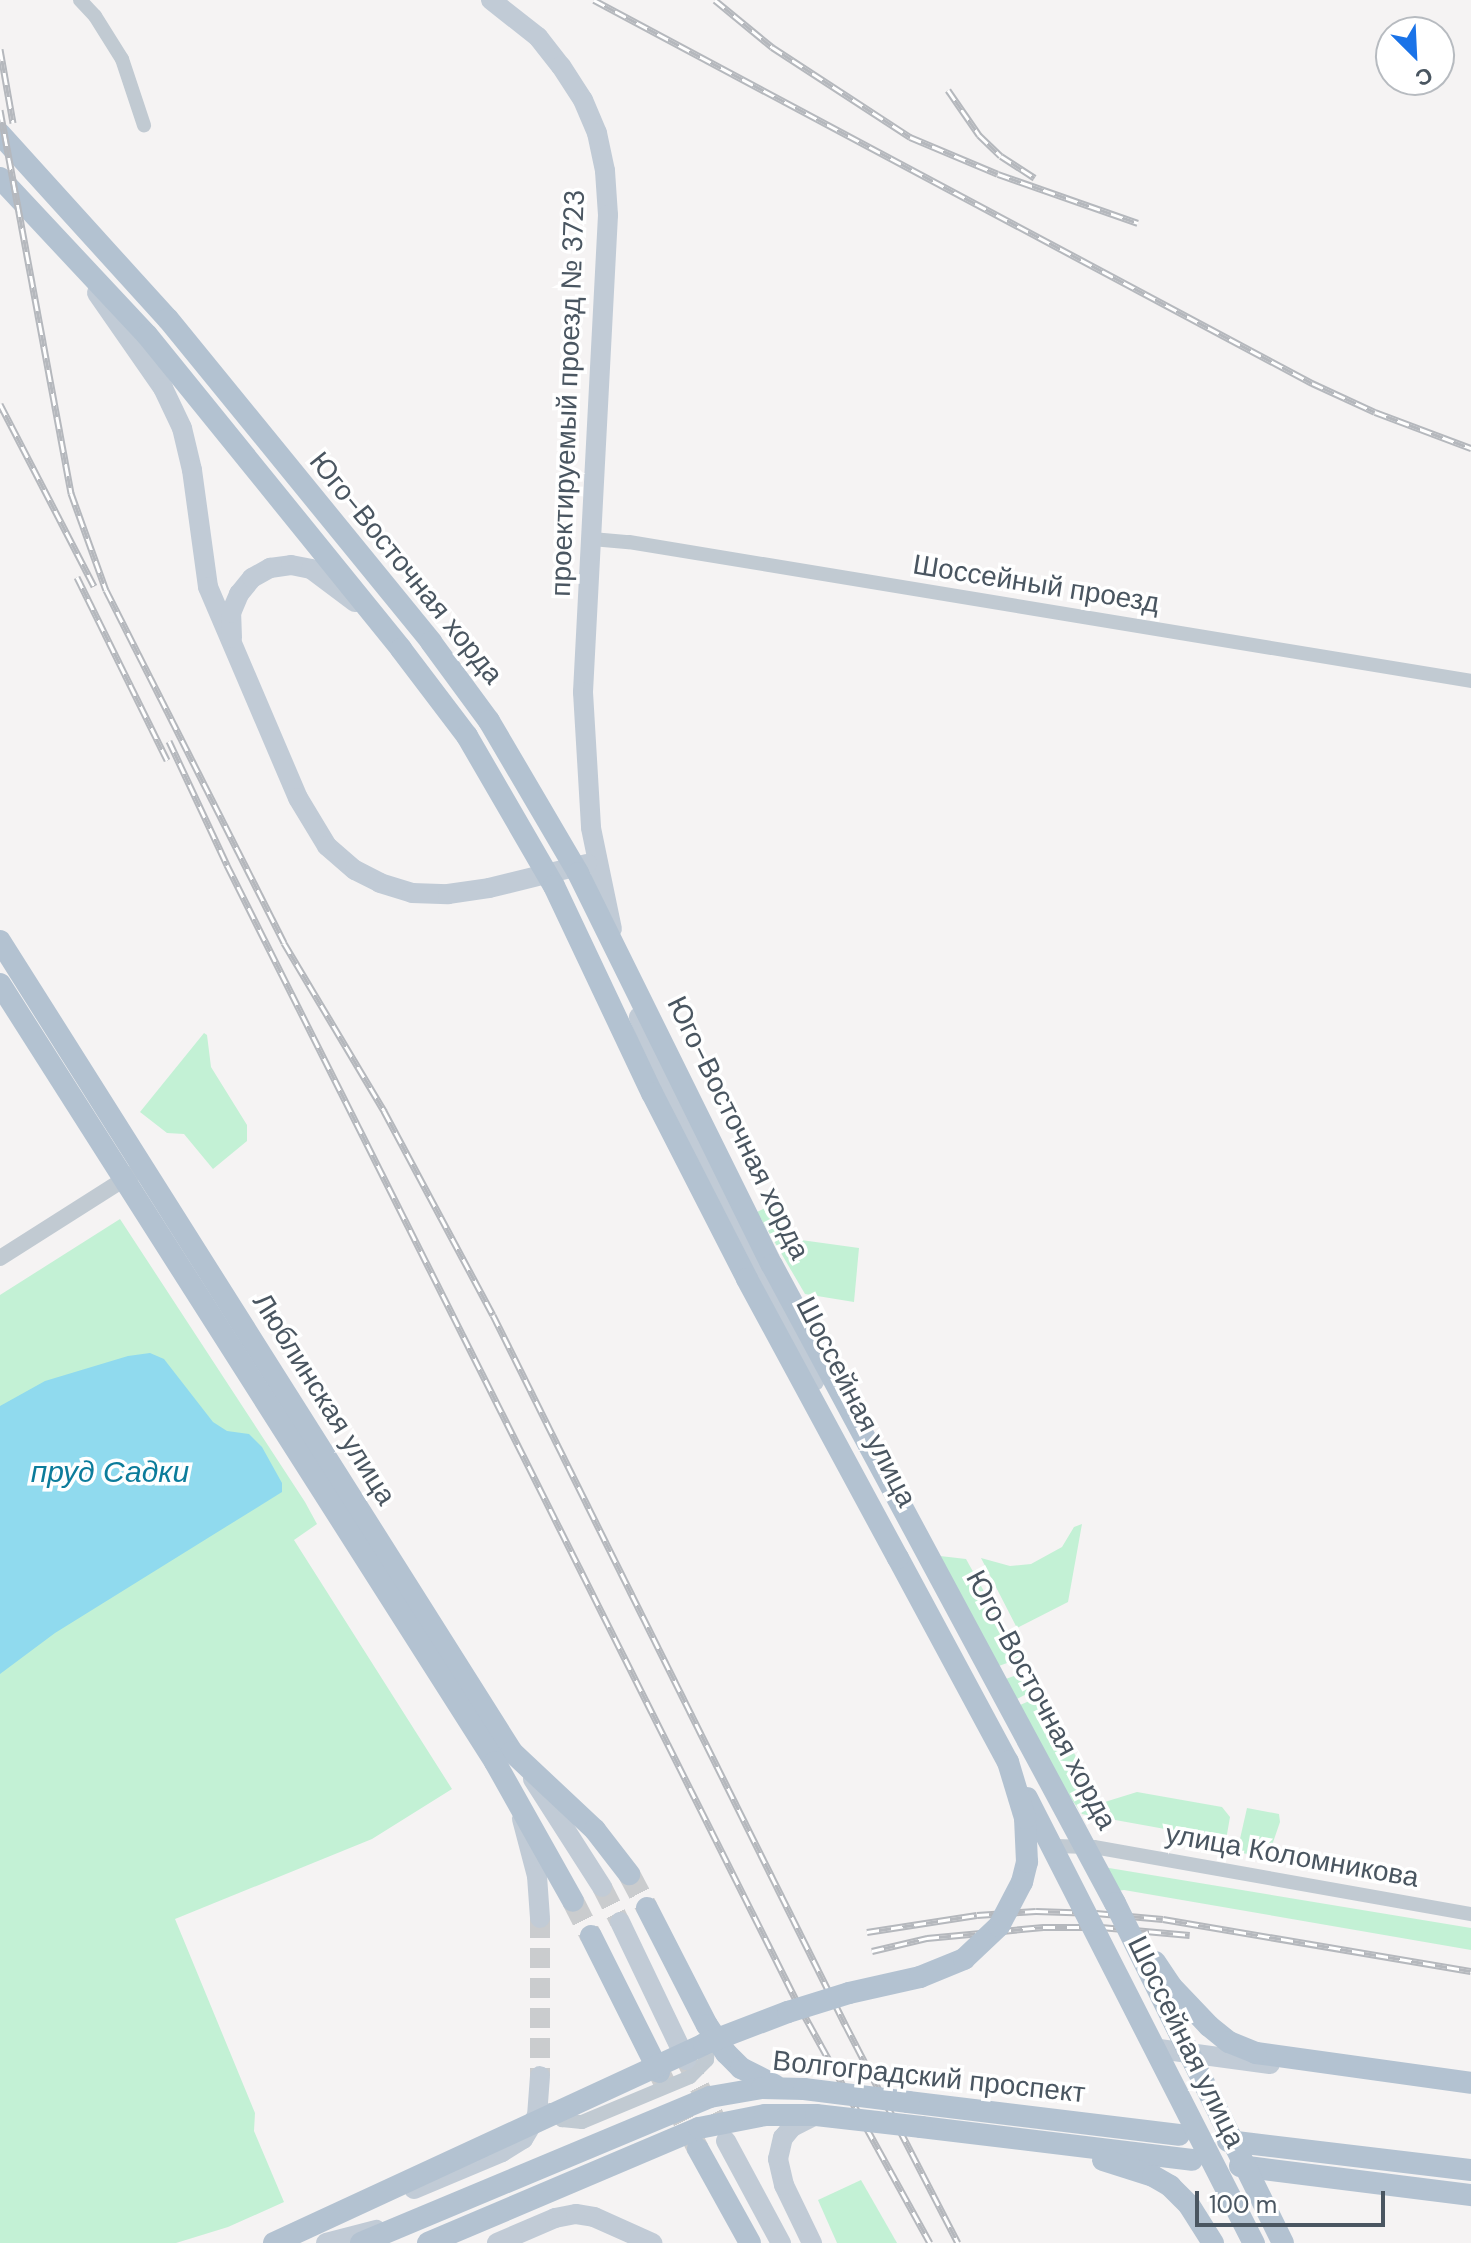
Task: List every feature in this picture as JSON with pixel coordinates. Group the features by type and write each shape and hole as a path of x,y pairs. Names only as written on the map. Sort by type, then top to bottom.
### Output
{"main road":[{"name":"проектируемый проезд № 3723","path":"491,0 538,37 561,66 592,122 605,171 608,215 583,692 591,828"},
{"name":"Юго-Восточная хорда","path":"0,134 168,319 431,642 489,721 535,794 578,873 772,1265 1115,1903 1283,2243"},
{"name":"Юго-Восточная хорда","path":"0,178 147,335 401,649 467,736 554,886 652,1093 747,1279 1008,1762 1254,2243"},
{"path":"67,253 163,388 182,428 192,470 208,587 312,826 355,870 412,893 448,894 595,863"},
{"path":"240,665 231,634 234,603 252,578 280,566 311,569 330,581 401,649"},
{"name":"Шоссейная улица","path":"591,828 595,863 639,1016 688,1130 916,1581 1081,1895"},
{"name":"Люблинская улица","path":"0,941 133,1174 518,1801 573,1901"},
{"name":"Люблинская улица","path":"0,984 133,1174 519,1761 559,1815 602,1887"},
{"path":"519,1761 595,1830 629,1874"},
{"path":"271,2243 704,2044 837,1996 920,1977 964,1959 999,1926 1017,1894 1027,1862 1025,1818 1008,1762"},
{"path":"518,1801 537,1876 540,1918"},
{"path":"1115,1903 1171,1986 1229,2042 1256,2053 1284,2059 1471,2083"},
{"path":"647,1908 707,2025 741,2068 780,2088"},
{"path":"620,1922 686,2060"},
{"name":"Шоссейная улица","path":"1101,1935 1240,2216 1255,2234 1283,2243"},
{"path":"591,1936 659,2072"},
{"path":"1159,2049 1471,2092"},
{"path":"271,2243 308,2233 502,2152 523,2139 533,2128 540,2082"},
{"name":"Волгоградский проспект","path":"361,2243 669,2112 738,2090 804,2089 1471,2170"},
{"name":"Волгоградский проспект","path":"428,2243 699,2128 765,2115 816,2115 1471,2195"},
{"path":"812,2243 784,2185 778,2159 783,2138 792,2127 816,2115"},
{"path":"726,2141 781,2243"},
{"path":"1037,2141 1153,2176 1170,2186 1189,2205 1213,2243"},
{"path":"698,2149 750,2243"},
{"path":"1392,2185 1471,2206"},
{"path":"497,2243 555,2218 576,2214 594,2217 652,2243"},
{"path":"326,2243 419,2219"},
{"path":"438,2243 460,2230"}],"street":[{"path":"80,0 95,16 122,59 144,125"},
{"name":"Шоссейный проезд","path":"592,539 643,544 1471,681"},
{"path":"0,1258 133,1174"},
{"name":"улица Коломникова","path":"1056,1846 1094,1847 1471,1914"},
{"path":"540,2082 546,2104 562,2120 571,2123 592,2119 697,2073 710,2050 707,2025"}],"green space":[{"path":"204,1033 207,1035 211,1067 247,1125 247,1141 213,1169 184,1134 167,1133 140,1112"},
{"path":"775,1203 801,1240 859,1248 854,1302 805,1294 757,1212"},
{"path":"120,1219 305,1502 317,1524 294,1540 452,1789 372,1839 175,1919 255,2113 254,2131 284,2202 228,2227 176,2243 0,2243 0,1295"},
{"path":"1082,1524 1068,1602 1017,1628 981,1558 1010,1566 1031,1564 1062,1547 1074,1527"},
{"path":"940,1556 966,1559 1021,1658 996,1667"},
{"path":"1030,1670 1038,1688 1015,1700 1003,1680"},
{"path":"1043,1695 1092,1787 1085,1797 1095,1805 1137,1792 1222,1807 1230,1817 1226,1840 1082,1814 1060,1783 1020,1705"},
{"path":"1247,1808 1279,1814 1280,1822 1269,1854 1263,1857 1237,1852"},
{"path":"1103,1867 1471,1928 1471,1950 1124,1890 1110,1892"},
{"path":"861,2180 897,2243 837,2243 818,2200"}],"water":[{"name":"пруд Садки","path":"150,1353 164,1359 213,1422 227,1431 249,1434 262,1447 282,1483 282,1492 55,1633 0,1674 0,1406 45,1381 128,1356"}],"tunnel":[{"path":"629,1874 647,1908"},
{"path":"602,1887 620,1922"},
{"path":"573,1901 591,1936"},
{"path":"540,1918 540,2076"},
{"path":"686,2060 725,2138"},
{"path":"659,2072 698,2149"}],"railway":[{"path":"594,0 1312,383 1375,412 1471,448"},
{"path":"715,0 772,47 910,137 998,174 1138,223"},
{"path":"0,49 13,123"},
{"path":"948,90 979,135 1001,156 1035,178"},
{"path":"0,110 71,493 106,590 284,943 384,1111 493,1315 845,2024 958,2243"},
{"path":"0,404 94,586"},
{"path":"77,577 167,760"},
{"path":"169,741 227,865 797,2002 930,2243"},
{"path":"867,1932 977,1915 1036,1911 1096,1913 1163,1919 1471,1971"},
{"path":"872,1951 927,1938 1043,1927 1101,1927 1190,1935"}]}
